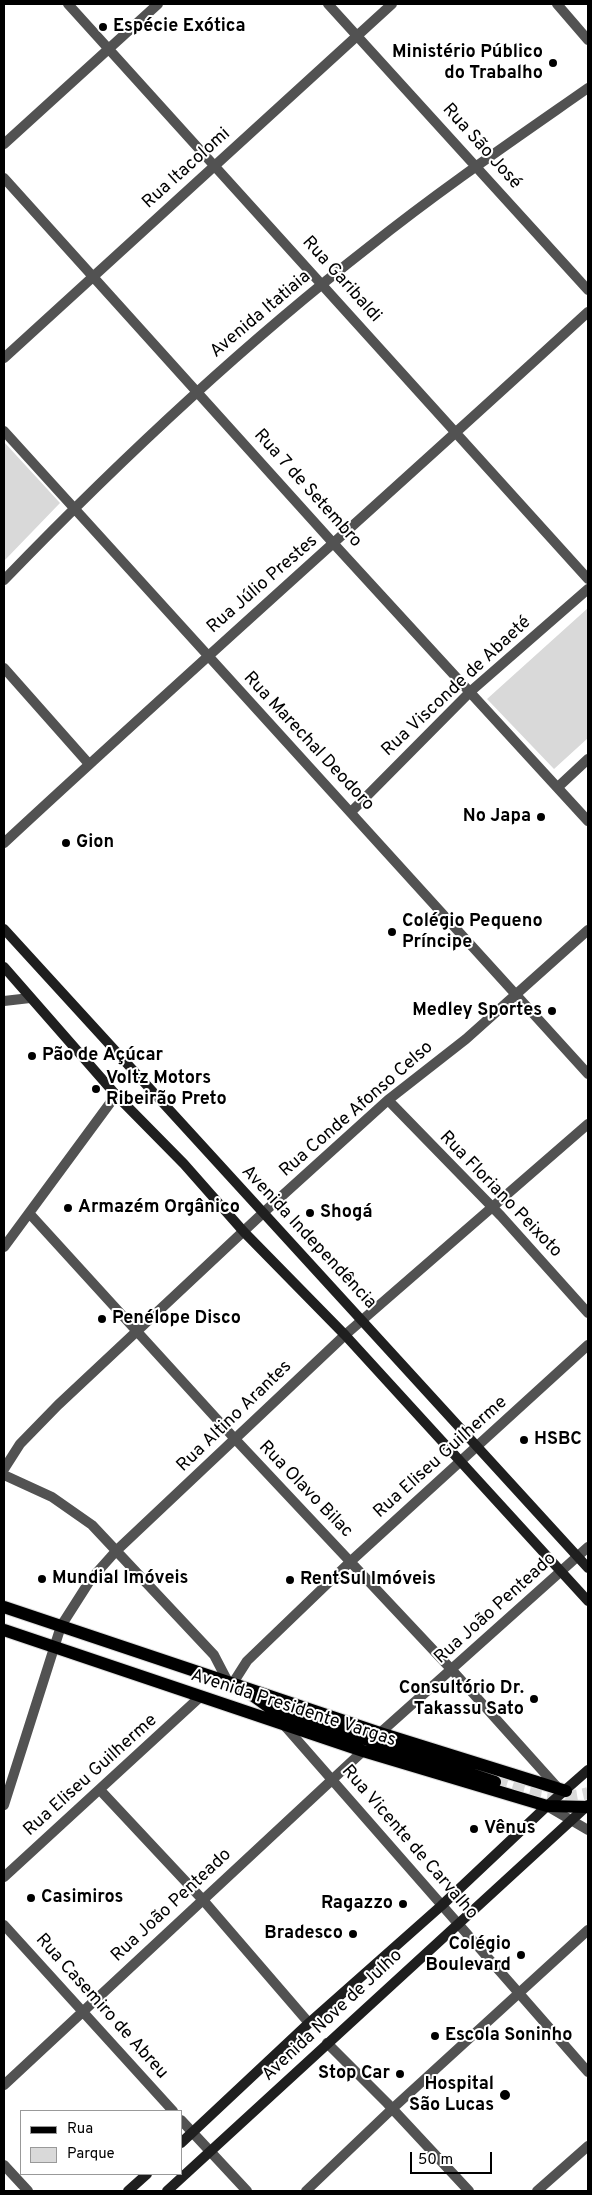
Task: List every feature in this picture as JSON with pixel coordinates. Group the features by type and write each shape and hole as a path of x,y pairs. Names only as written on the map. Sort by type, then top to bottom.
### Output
{"main road":[{"name":"Avenida Independência","path":"4,929 588,1568"},
{"path":"4,967 116,1095 184,1164 244,1232 345,1335 588,1601"},
{"name":"Avenida Presidente Vargas","path":"4,1606 380,1733 562,1790"},
{"name":"Avenida Presidente Vargas","path":"4,1630 363,1751 547,1806"},
{"path":"230,1681 270,1707 495,1782"},
{"name":"Avenida Nove de Julho","path":"182,2142 310,2023 441,1906 562,1790 588,1770"},
{"path":"547,1806 588,1806"},
{"name":"Avenida Nove de Julho","path":"166,2191 588,1806"},
{"path":"128,2191 147,2175"}],"street":[{"name":"Rua Garibaldi","path":"68,4 588,579"},
{"path":"4,144 158,4"},
{"name":"Rua São José","path":"328,4 588,290"},
{"name":"Rua Itacolomi","path":"4,358 392,4"},
{"path":"557,4 588,40"},
{"name":"Avenida Itatiaia","path":"4,580 74,508 197,390 370,246 477,166 588,88"},
{"name":"Rua 7 de Setembro","path":"4,178 334,544 588,821"},
{"name":"Rua Júlio Prestes","path":"4,843 207,656 334,544 588,312"},
{"name":"Rua Marechal Deodoro","path":"4,431 588,1074"},
{"name":"Rua Visconde de Abaeté","path":"351,812 471,692 588,589"},
{"path":"4,668 90,764"},
{"path":"558,787 588,759"},
{"name":"Rua Conde Afonso Celso","path":"4,1468 20,1444 45,1418 263,1213 388,1100 466,1039 588,930"},
{"path":"4,1001 30,998"},
{"path":"4,1247 116,1095"},
{"name":"Rua Floriano Peixoto","path":"388,1100 492,1208 588,1313"},
{"name":"Rua Altino Arantes","path":"4,1805 61,1626 91,1579 116,1550 345,1335 588,1124"},
{"name":"Rua Olavo Bilac","path":"29,1213 235,1439 351,1561 562,1790"},
{"name":"Rua Eliseu Guilherme","path":"230,1681 247,1660 351,1561 478,1448 588,1346"},
{"path":"4,1475 52,1497 92,1525 214,1655 230,1681"},
{"name":"Rua João Penteado","path":"380,1733 588,1547"},
{"name":"Rua Eliseu Guilherme","path":"4,1877 200,1697"},
{"name":"Rua Vicente de Carvalho","path":"284,1725 588,2072"},
{"name":"Rua João Penteado","path":"4,2085 363,1751"},
{"path":"100,1790 203,1900 310,2023"},
{"name":"Avenida Presidente Vargas","path":"547,1806 572,1819"},
{"path":"572,1819 588,1830"},
{"name":"Rua Casemiro de Abreu","path":"4,1925 172,2110"},
{"path":"306,2191 392,2109 588,1930"},
{"path":"327,2043 469,2191"},
{"path":"182,2121 247,2191"},
{"path":"537,2191 588,2146"},
{"path":"4,2165 28,2191"}],"green space":[{"path":"4,442 60,503 4,561"},
{"path":"588,608 588,738 554,769 487,699"}],"tunnel":[{"path":"495,1782 541,1795 576,1796 588,1793"}],"place":[{"name":"Espécie Exótica","path":"103,27"},
{"name":"Ministério Público do Trabalho","path":"553,63"},
{"name":"No Japa","path":"541,817"},
{"name":"Gion","path":"66,843"},
{"name":"Colégio Pequeno Príncipe","path":"392,932"},
{"name":"Medley Sportes","path":"552,1011"},
{"name":"Pão de Açúcar","path":"32,1056"},
{"name":"Voltz Motors Ribeirão Preto","path":"96,1089"},
{"name":"Armazém Orgânico","path":"68,1208"},
{"name":"Shogá","path":"310,1213"},
{"name":"Penélope Disco","path":"102,1319"},
{"name":"HSBC","path":"524,1440"},
{"name":"Mundial Imóveis","path":"42,1579"},
{"name":"RentSul Imóveis","path":"290,1580"},
{"name":"Consultório Dr. Takassu Sato","path":"534,1699"},
{"name":"Vênus","path":"474,1829"},
{"name":"Casimiros","path":"31,1898"},
{"name":"Ragazzo","path":"403,1904"},
{"name":"Bradesco","path":"353,1934"},
{"name":"Colégio Boulevard","path":"521,1955"},
{"name":"Escola Soninho","path":"435,2036"},
{"name":"Stop Car","path":"400,2074"},
{"name":"Hospital São Lucas","path":"505,2095"}]}
